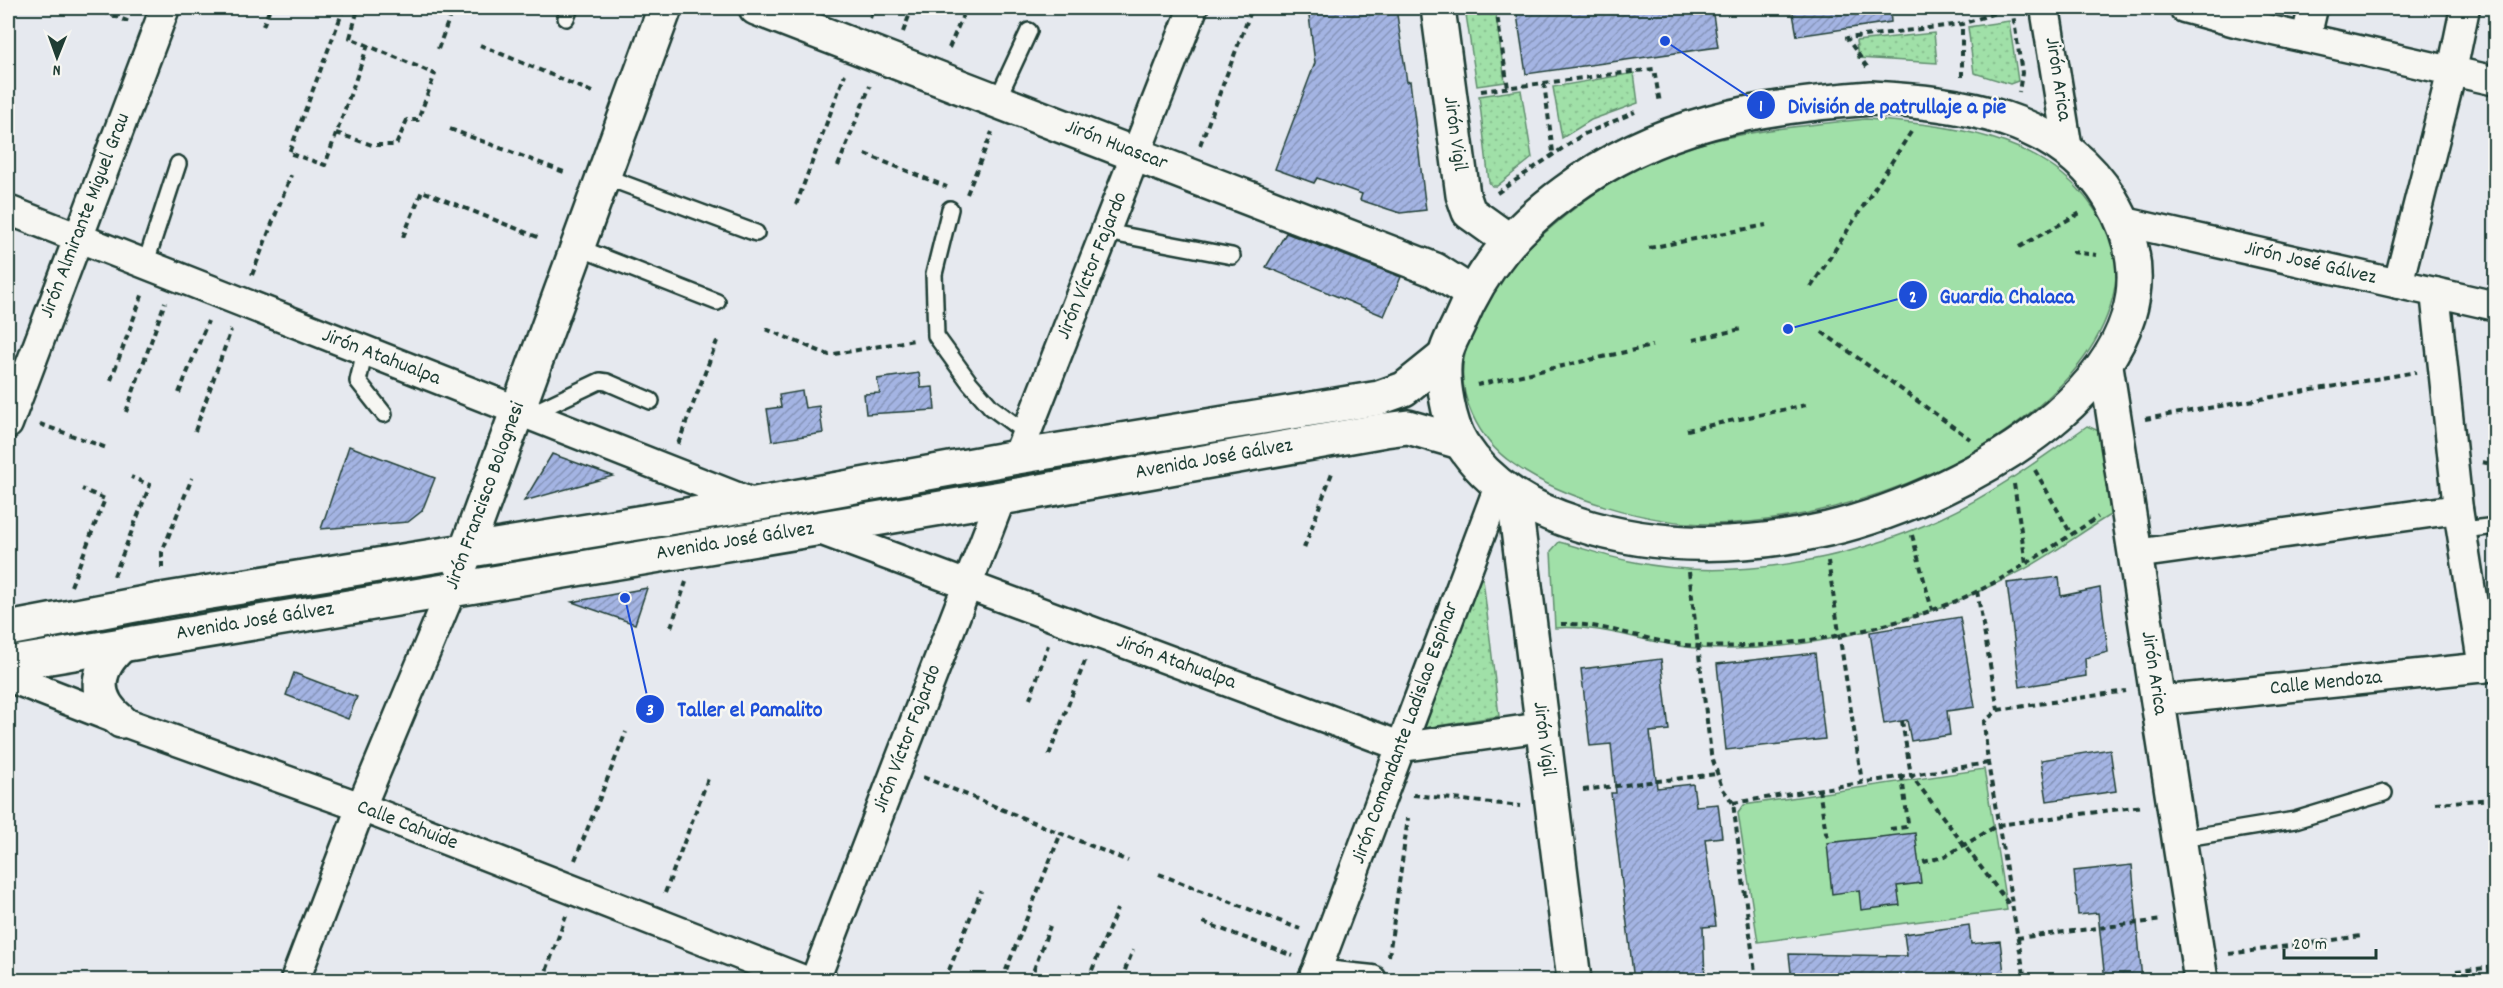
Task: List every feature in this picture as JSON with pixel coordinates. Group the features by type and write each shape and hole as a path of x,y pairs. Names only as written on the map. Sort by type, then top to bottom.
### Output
{"main road":[{"name":"Jirón Francisco Bolognesi","path":"452,589 522,413 577,247 665,8"},
{"name":"Jirón Huascar","path":"756,8 1435,270 1471,293"},
{"name":"Jirón Vigil","path":"1438,8 1462,195 1469,212 1508,240"},
{"path":"1871,98 1932,101 1977,109 2022,124 2068,150 2100,182 2125,222 2135,262 2132,303 2123,333 2106,366 2075,401 1997,458 1948,486 1898,509 1826,530 1769,539 1707,544 1657,542 1604,532 1553,516 1506,492 1460,442 1445,392 1445,356 1471,293 1508,240 1551,202 1612,160 1637,147 1693,126 1741,114 1805,103 1871,98"},
{"name":"Avenida José Gálvez","path":"8,629 161,600 755,504 1022,445 1378,398 1404,390 1445,356"},
{"name":"Jirón Arica","path":"2106,366 2135,554 2146,695 2180,839 2199,970"},
{"name":"Avenida José Gálvez","path":"8,664 818,529 1408,427 1460,442"},
{"name":"Jirón Vigil","path":"1506,492 1542,728 1574,981"},
{"path":"121,721 108,711 104,703 101,679 109,657 122,645"}],"street":[{"name":"Jirón Víctor Fajardo","path":"1022,445 1193,8"},
{"name":"Jirón Arica","path":"2045,8 2068,150"},
{"path":"2184,8 2496,81"},
{"path":"2306,38 2313,8"},
{"path":"2398,284 2452,71 2465,8"},
{"name":"Jirón Almirante Miguel Grau","path":"9,418 160,20"},
{"name":"Jirón Atahualpa","path":"8,210 755,504"},
{"name":"Jirón José Gálvez","path":"2125,222 2496,306"},
{"path":"2435,292 2460,519 2489,667"},
{"name":"Jirón Comandante Ladislao Espinar","path":"1319,965 1403,747 1506,492"},
{"name":"Jirón Víctor Fajardo","path":"815,981 1001,498"},
{"path":"2135,554 2460,519"},
{"name":"Jirón Atahualpa","path":"818,529 1403,747 1542,728"},
{"name":"Jirón Francisco Bolognesi","path":"295,981 361,807 452,589"},
{"name":"Calle Mendoza","path":"2146,695 2489,667"},
{"name":"Calle Cahuide","path":"8,677 121,721 361,807 804,981"},
{"path":"1319,965 1372,981"}],"lane":[{"path":"1000,102 1029,31"},
{"path":"157,270 178,164"},
{"path":"603,176 756,233"},
{"path":"950,209 934,274 936,336 970,383 1022,445"},
{"path":"1106,232 1232,256"},
{"path":"577,247 717,302"},
{"path":"365,351 358,381 384,414"},
{"path":"522,413 600,381 651,400"},
{"path":"2460,519 2496,526"},
{"path":"2180,839 2295,820 2384,793"}],"path":[{"path":"93,8 160,20"},
{"path":"262,26 270,8"},
{"path":"344,8 289,153 325,165 368,45"},
{"path":"336,133 372,145 396,145 407,120 418,120 435,74 350,38 358,9 356,8"},
{"path":"438,49 453,8"},
{"path":"838,166 871,51 873,8"},
{"path":"937,78 966,8"},
{"path":"1496,8 1508,87"},
{"path":"1868,68 1847,38 1962,24 2011,8 2022,73 2020,92"},
{"path":"1189,175 1251,11"},
{"path":"1962,24 1962,78"},
{"path":"480,45 592,92"},
{"path":"796,205 850,62 871,51"},
{"path":"1473,92 1654,69 1660,103"},
{"path":"1544,83 1553,152"},
{"path":"1810,286 1932,101"},
{"path":"950,209 964,204 1000,102"},
{"path":"450,129 564,172"},
{"path":"865,154 967,195"},
{"path":"179,393 230,298 291,175"},
{"path":"403,237 422,191 540,238"},
{"path":"2019,247 2088,209"},
{"path":"1649,248 1766,225"},
{"path":"2072,252 2107,256"},
{"path":"111,380 157,270"},
{"path":"126,412 157,270"},
{"path":"195,431 230,298"},
{"path":"766,329 829,355 936,336"},
{"path":"1693,339 1741,329"},
{"path":"1822,332 1997,458 2014,481 2026,564"},
{"path":"669,470 717,341"},
{"path":"1445,392 1652,346"},
{"path":"2115,424 2420,371 2423,355 2441,352"},
{"path":"1687,430 1806,405"},
{"path":"9,418 107,448"},
{"path":"1304,548 1345,437"},
{"path":"2033,467 2072,534"},
{"path":"100,611 150,485 130,477"},
{"path":"161,600 162,552 192,478"},
{"path":"58,619 105,498 82,489"},
{"path":"1557,624 1579,623 1651,641 1696,646 1755,645 1840,634 1932,610 1977,591 2026,564 2108,511"},
{"path":"1826,530 1828,559 1862,783"},
{"path":"1912,535 1932,610"},
{"path":"671,627 697,548"},
{"path":"1689,571 1696,646 1716,774 1733,803 1756,981"},
{"path":"1977,591 1998,710"},
{"path":"1030,699 1056,619"},
{"path":"1049,755 1096,633"},
{"path":"2025,981 1988,763 1984,722 1998,710 2146,695"},
{"path":"1902,721 1911,775 2012,908"},
{"path":"543,981 570,889 626,732"},
{"path":"1733,803 1988,763"},
{"path":"897,767 1128,861"},
{"path":"1579,790 1716,774"},
{"path":"655,921 709,776"},
{"path":"1890,829 1906,827 1908,823 1902,777"},
{"path":"1410,804 1417,784"},
{"path":"1819,789 1826,833 1830,839"},
{"path":"1413,795 1525,807 1524,797"},
{"path":"2435,803 2496,799"},
{"path":"1923,862 1937,860 1998,825 2152,804"},
{"path":"1389,957 1407,816 1401,826"},
{"path":"1002,981 1061,833"},
{"path":"1159,874 1319,965"},
{"path":"945,981 981,891"},
{"path":"1088,981 1117,909"},
{"path":"2017,938 2168,919"},
{"path":"1203,922 1319,965"},
{"path":"1030,981 1050,926"},
{"path":"2199,970 2362,936"},
{"path":"1121,981 1133,950"},
{"path":"2456,972 2496,967"}],"green space":[{"path":"1465,8 1495,8 1505,82 1477,86"},
{"path":"2009,21 2018,81 2010,84 1974,73 1968,27"},
{"path":"1934,33 1937,63 1858,58 1856,41"},
{"path":"1634,73 1638,103 1591,120 1562,138 1553,87"},
{"path":"1521,90 1532,158 1497,186 1492,186 1489,182 1479,96"},
{"path":"1866,119 1960,130 2019,148 2047,163 2071,182 2107,227 2115,253 2116,271 2110,308 2103,326 2084,358 2038,406 1998,436 1954,462 1907,483 1857,501 1807,513 1758,521 1686,523 1606,507 1532,476 1512,463 1489,442 1472,415 1467,400 1463,385 1465,354 1478,318 1490,296 1516,259 1537,239 1601,189 1637,168 1674,152 1713,140 1756,132"},
{"path":"2087,426 2099,431 2110,515 2032,565 1945,606 1905,620 1824,640 1740,649 1680,646 1591,629 1555,628 1551,551 1559,542 1629,561 1707,570 1788,564 1828,556 1905,533 1960,509 2016,475"},
{"path":"1470,578 1483,579 1499,716 1425,728"},
{"path":"1984,769 2007,910 1758,942 1738,813 1744,805"}],"building":[{"path":"1308,8 1396,8 1407,82 1410,81 1426,210 1400,213 1360,200 1362,194 1317,178 1314,183 1275,169 1315,63"},
{"path":"1516,8 1712,8 1718,47 1526,74"},
{"path":"1792,8 1890,8 1891,22 1797,36"},
{"path":"1286,233 1401,277 1384,316 1266,267"},
{"path":"919,373 921,388 933,387 935,410 866,414 864,394 880,393 877,379"},
{"path":"802,391 805,408 819,406 823,433 772,441 767,409 781,407 779,395"},
{"path":"349,446 435,478 422,511 408,522 321,529"},
{"path":"552,454 613,476 524,501"},
{"path":"2059,577 2061,596 2100,588 2108,652 2085,658 2086,676 2020,687 2007,583"},
{"path":"647,588 635,624 572,602"},
{"path":"1960,617 1975,707 1947,711 1950,735 1911,741 1907,720 1884,724 1870,632"},
{"path":"1815,653 1825,739 1726,750 1717,664"},
{"path":"1661,659 1669,730 1650,732 1657,788 1693,784 1696,806 1718,804 1722,837 1705,839 1716,926 1703,927 1705,978 1634,981 1611,793 1616,793 1611,744 1590,746 1581,669"},
{"path":"294,673 357,697 348,719 286,695"},
{"path":"2110,749 2116,791 2047,801 2041,760"},
{"path":"1915,833 1921,883 1897,886 1900,905 1861,910 1859,890 1832,894 1827,843"},
{"path":"2132,865 2142,981 2105,981 2098,913 2078,915 2074,871"},
{"path":"1969,925 1971,944 2000,941 2005,981 1792,981 1789,954 1907,956 1904,934"}],"place":[{"name":"División de patrullaje a pie","path":"1665,41"},
{"name":"Guardia Chalaca","path":"1788,329"},
{"name":"Taller el Pamalito","path":"625,598"}]}
